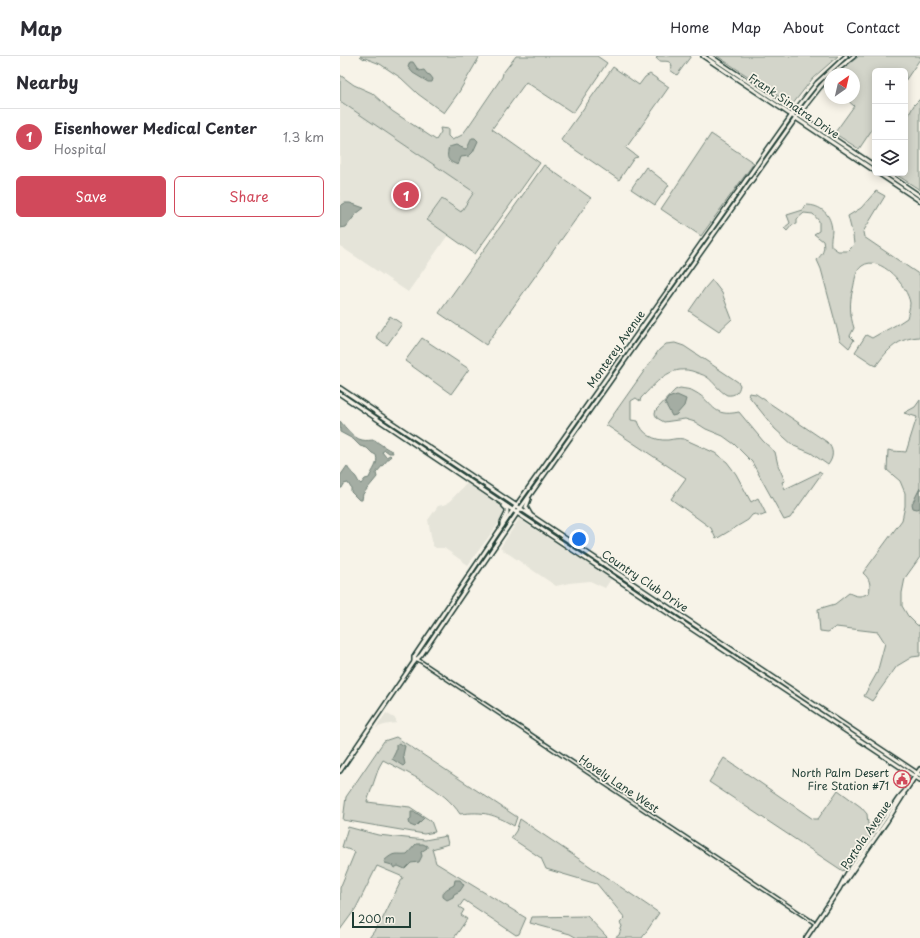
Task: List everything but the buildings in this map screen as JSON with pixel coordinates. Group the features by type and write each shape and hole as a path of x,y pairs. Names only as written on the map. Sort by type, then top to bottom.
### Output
{"main road":[{"name":"Frank Sinatra Drive","path":"703,56 872,168"},
{"name":"Frank Sinatra Drive","path":"710,56 794,112 872,167"},
{"name":"Monterey Avenue","path":"833,68 846,56"},
{"path":"839,68 854,56"},
{"name":"Monterey Avenue","path":"414,657 513,510 794,112 824,76"},
{"path":"821,86 821,82 824,78"},
{"name":"Monterey Avenue","path":"340,771 517,513 798,115 824,83"},
{"path":"882,176 920,201"},
{"path":"887,176 920,196"},
{"path":"890,181 894,181 913,191"},
{"path":"650,326 656,315 655,309"},
{"name":"Country Club Drive","path":"340,388 899,762 917,775 920,780"},
{"name":"Country Club Drive","path":"340,394 888,759 917,775"},
{"path":"572,436 572,432 577,425 578,419"},
{"path":"534,489 526,507 534,518"},
{"path":"494,497 496,501 506,508 508,512 502,526"},
{"path":"414,657 414,662"},
{"path":"888,759 898,763 899,762"},
{"name":"Portola Avenue","path":"806,938 839,889 847,874 898,799 920,770"},
{"name":"Portola Avenue","path":"839,889 850,876 901,800 906,790"},
{"path":"869,847 876,832"}],"street":[{"name":"Hovely Lane West","path":"414,657 816,924"}],"shaded area":[{"path":"360,56 480,56 459,92 444,113 418,94 401,78 380,64 365,58 364,59"},
{"path":"516,56 597,56 607,63 573,113 526,82 492,129 540,163 475,254 427,220 442,199 461,212 474,192 340,101 340,75 354,85 372,93 392,111 436,140 441,132 440,128 448,129 448,136 452,140 462,135"},
{"path":"658,56 691,56 677,75 670,70 672,67 671,63 667,61 659,61 656,58"},
{"path":"717,56 838,56 813,78 792,105"},
{"path":"859,56 920,56 920,59 908,77 908,68 872,68 872,130 859,149 837,135 836,131 854,106 852,104 860,104 860,68 844,68"},
{"path":"410,62 413,62 419,71 424,70 430,75 433,79 432,82 428,82 413,73 408,67"},
{"path":"613,67 639,85 645,77 650,74 669,87 626,148 638,157 634,158 619,180 561,140"},
{"path":"920,99 920,190 899,176 908,176 908,116 914,105"},
{"path":"340,101 474,192 461,212 441,199 427,220 448,235 408,292 340,246"},
{"path":"711,134 754,163 701,236 661,209"},
{"path":"472,138 475,138 478,141 473,152 469,156 461,157 458,165 448,159 449,147 456,145 467,149"},
{"path":"544,165 591,198 486,345 439,313"},
{"path":"646,167 669,185 655,205 631,189"},
{"path":"876,191 885,196 863,232 864,237 920,275 920,337 900,342 885,354 876,366 855,352 866,335 872,338 907,318 910,303 908,296 899,281 885,268 877,264 869,263 860,268 856,276 851,299 851,314 854,328 850,336 854,340 849,348 840,340 821,269 817,260 824,249 823,241 814,234 819,231 819,221 813,214 804,213 797,219 797,224 792,225 787,231 784,228 790,223 787,215 803,210 806,205 811,205 821,209 830,219 832,230 831,246 838,251 847,251 854,244 848,216 861,208"},
{"path":"345,203 350,203 364,208 356,214 346,227 340,228 340,206"},
{"path":"712,280 722,293 732,319 719,331 689,311"},
{"path":"390,316 402,324 387,345 376,337"},
{"path":"422,338 469,369 451,394 405,361"},
{"path":"675,343 684,346 738,382 740,385 739,390 734,394 727,395 705,376 692,371 676,371 658,381 641,398 640,401 636,398 631,401 631,420 638,421 642,430 653,438 663,440 684,439 715,453 727,462 736,474 751,502 758,498 766,514 761,516 755,514 752,515 748,520 716,539 711,528 671,499 686,478 606,425 659,350 666,344"},
{"path":"680,388 693,391 718,411 723,413 739,412 763,441 775,452 778,465 785,481 782,482 785,489 818,473 819,471 822,473 790,518 784,520 752,462 734,444 723,436 706,429 695,422 685,419 664,422 657,418 655,414 656,410 675,390"},
{"path":"749,393 756,394 827,442 832,450 831,459 828,465 811,453 794,446 775,429 748,395"},
{"path":"677,395 686,399 684,406 676,415 672,416 665,403 668,398"},
{"path":"920,400 920,557 905,578 902,593 902,606 908,616 920,626 920,656 912,657 897,666 872,701 864,696 877,673 885,643 878,632 836,627 828,632 820,631 818,609 835,604 849,593 859,596 869,593 869,582 863,573 902,520 905,506 905,493 900,481 887,470 888,450 906,452 917,417 904,413 915,407"},
{"path":"340,421 359,439 375,440 393,453 389,453 385,450 382,452 386,457 391,456 376,473 377,477 363,494 362,500 359,500 351,492 351,488 348,483 344,484 342,488 340,488 340,476 347,466 361,484 365,479 369,478 376,464 377,458 376,455 367,448 360,446 353,439 340,432"},
{"path":"467,483 503,508 505,512 504,516 468,565 444,548 436,548 433,546 428,520 438,506 447,504"},
{"path":"920,488 920,508 917,509 913,508 912,504"},
{"path":"519,519 611,579 605,588 590,581 556,586 500,548"},
{"path":"386,713 396,719 396,723 376,728"},
{"path":"396,737 517,817 514,826 488,814 460,814 445,797 415,777 383,760 379,767 367,802 410,807 431,821 435,832 424,834 343,820 346,797 384,741"},
{"path":"399,743 405,746 403,755 405,764 403,766 392,759 396,751 396,745"},
{"path":"724,758 813,819 818,819 838,790 861,807 867,814 868,824 875,832 843,871 709,782"},
{"path":"411,812 415,812 424,818 415,827 410,825 409,821 411,818"},
{"path":"520,819 659,913 642,938 615,938 619,935 622,926 620,923 625,918 597,884 546,869 541,858 511,838 516,831"},
{"path":"348,827 378,835 425,840 446,836 448,844 432,849 436,863 526,918 519,934 516,935 464,900 459,907 464,910 461,915 467,919 454,938 369,938 381,922 403,877 377,866 356,908 340,930 340,888 355,852 342,847"},
{"path":"416,844 423,844 427,846 427,848 421,852 422,856 419,862 411,863 405,869 398,866 394,868 392,865 385,863 384,861 393,855 407,854"},
{"path":"455,880 460,880 464,885 460,891 447,900 443,897 443,895 446,890 454,885"},
{"path":"587,916 608,938 577,938 570,934 530,923 532,917"}],"place":[{"name":"Eisenhower Medical Center","path":"406,195"},
{"name":"North Palm Desert Fire Station #71","path":"902,779"}]}
